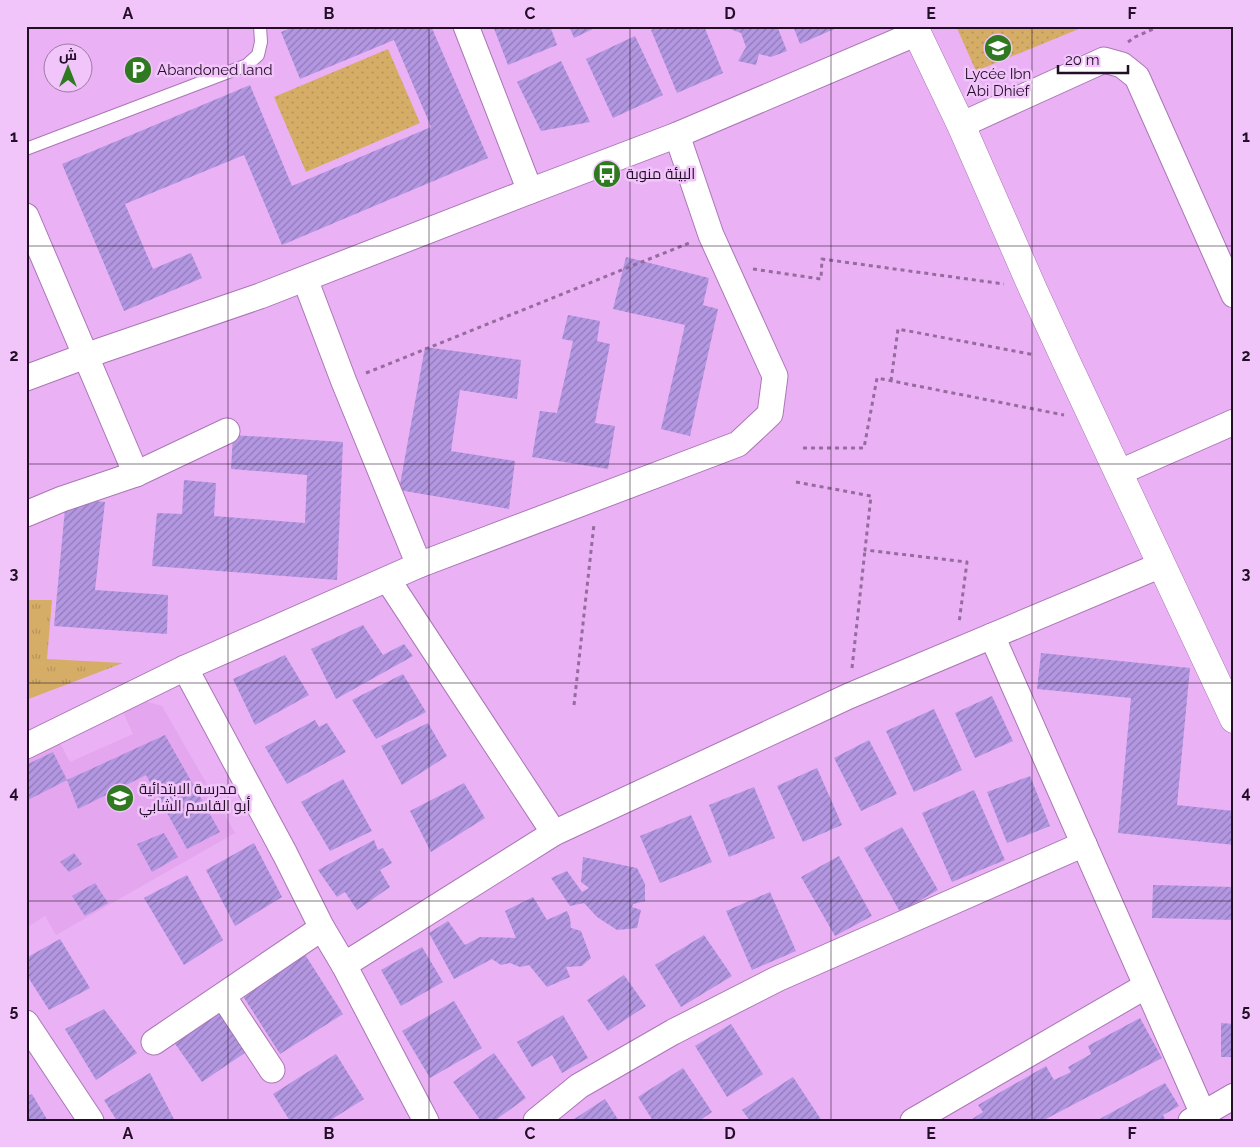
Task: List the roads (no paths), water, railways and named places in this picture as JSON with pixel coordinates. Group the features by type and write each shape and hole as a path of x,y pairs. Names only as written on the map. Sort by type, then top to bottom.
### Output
{"street":[{"path":"466,26 530,191"},
{"path":"26,378 260,296 677,135 915,30 1093,420 1234,719"},
{"path":"960,125 1104,60 1122,65 1137,77 1234,295"},
{"path":"26,746 185,668 419,565 738,444 770,414 775,376 711,234 677,135"},
{"path":"26,216 136,474"},
{"path":"306,278 344,382 419,565"},
{"path":"1118,473 1234,422"},
{"path":"26,514 62,499 136,474 227,431"},
{"path":"344,965 554,833 849,696 1161,565"},
{"path":"388,580 554,833"},
{"path":"992,636 1146,986 1197,1117 1234,1096"},
{"path":"185,668 426,1121"},
{"path":"536,1121 580,1086 674,1032 777,978 1084,844"},
{"path":"154,1042 322,928"},
{"path":"913,1121 1146,986"},
{"path":"223,996 272,1070"},
{"path":"26,1023 91,1121"}],"lane":[{"path":"26,149 247,65 258,55 261,42 260,26"}],"place":[{"name":"Lycée Ibn Abi Dhief","path":"998,48"},
{"name":"Abandoned land","path":"138,70"},
{"name":"البيئة منوبة","path":"607,174"},
{"name":"مدرسة الابتدائية أبو القاسم الشابي","path":"120,798"}]}
